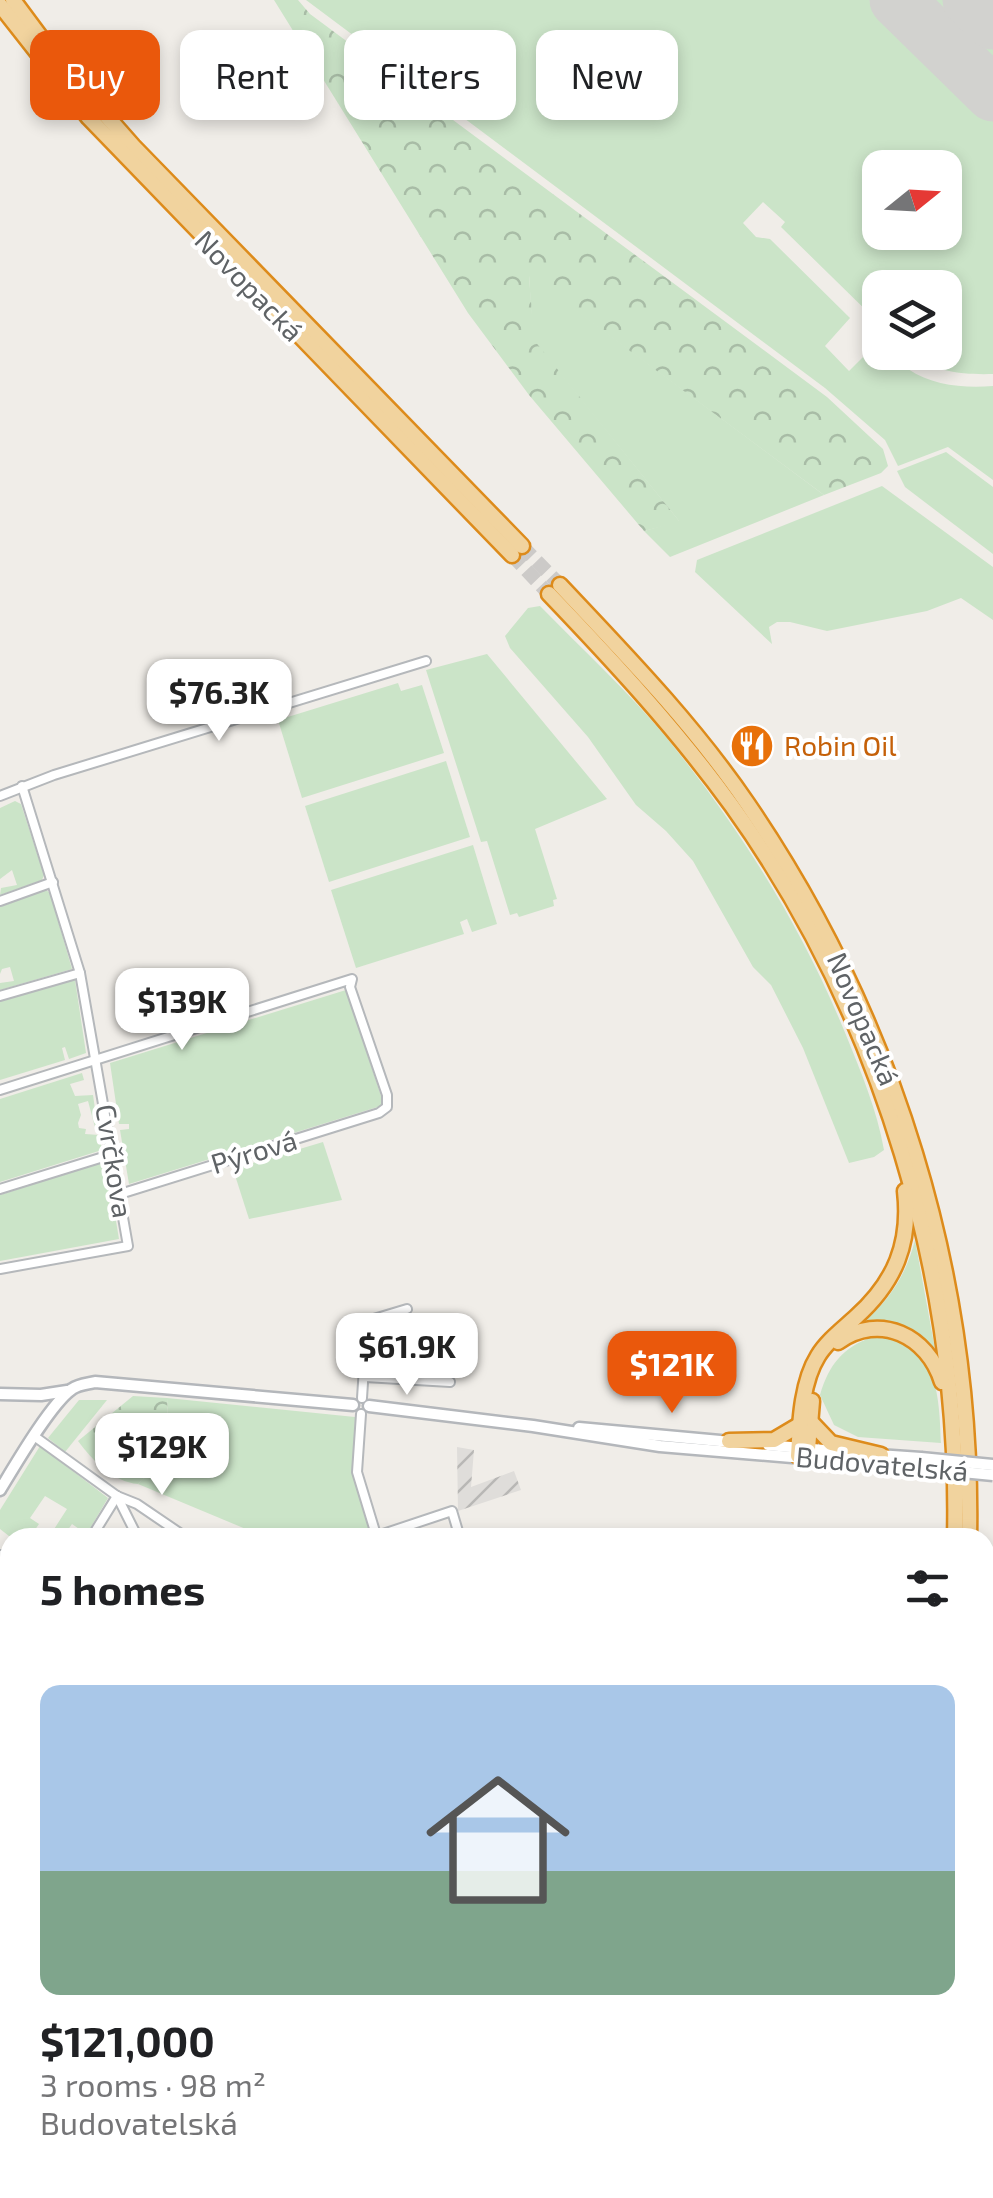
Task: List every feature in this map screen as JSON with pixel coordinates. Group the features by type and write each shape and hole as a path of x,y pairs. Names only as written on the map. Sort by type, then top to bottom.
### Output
{"highway":[{"name":"Novopacká","path":"0,5 88,118 517,551 133,146 59,62 13,0"},
{"name":"Novopacká","path":"955,1528 951,1412 935,1290 900,1151 868,1058 792,899 764,853 695,756 555,590 664,696 745,800 806,896 855,994 899,1102 939,1243 960,1370 970,1528"},
{"path":"803,1452 817,1357 878,1296 902,1252 907,1217 900,1151"},
{"path":"806,1423 823,1359 845,1337 867,1329 898,1332 922,1346 937,1367 951,1412"},
{"path":"729,1442 774,1440 806,1423"},
{"path":"806,1423 830,1443 880,1455"}],"street":[{"path":"0,796 426,661"},
{"name":"Cvrčkova","path":"0,1268 128,1246 80,973 22,786"},
{"path":"0,902 53,882"},
{"path":"0,996 80,973"},
{"name":"Pýrová","path":"98,1060 352,979 350,987 387,1095 386,1107 378,1113 120,1194"},
{"path":"0,1090 98,1060"},
{"path":"0,1189 113,1154"},
{"path":"374,1528 357,1472 367,1321 407,1309"},
{"path":"365,1377 450,1382"},
{"name":"Budovatelská","path":"0,1394 67,1392 95,1382 921,1463 993,1465"},
{"path":"0,1490 67,1392"},
{"name":"Budovatelská","path":"533,1426 660,1446 880,1455 993,1474"},
{"path":"34,1436 117,1496 137,1504 172,1528"},
{"path":"97,1528 117,1496"},
{"path":"117,1496 133,1528"},
{"path":"401,1528 452,1511 457,1528"}],"shaded area":[{"path":"457,1447 474,1450 471,1487 514,1471 521,1490 458,1511"}],"green space":[{"path":"274,0 298,0 344,39 344,113 324,81 324,30 293,30"},
{"path":"306,0 993,0 993,374 946,370 962,370 962,270 862,270 862,306 781,227 785,222 763,202 743,223 756,237 770,239 850,318 825,346 849,371 862,358 862,370 911,370 938,382 993,386 993,480 948,447 898,466 885,440 825,388 467,120 516,120 516,30 346,30"},
{"path":"348,120 453,120 827,397 883,449 888,466 881,473 824,495 529,276 534,340 680,522 644,531 529,395 468,313"},
{"path":"529,275 824,495 670,557 644,531 679,521 533,340"},
{"path":"946,452 993,487 993,554 905,487 897,471"},
{"path":"882,486 993,567 993,620 961,598 927,611 827,631 777,622 769,627 772,644 695,572 697,560"},
{"path":"540,606 666,737 767,880 810,956 863,1077 884,1150 874,1157 849,1163 803,1048 771,985 753,967 693,861 636,805 588,737 510,648 505,636 528,608"},
{"path":"487,654 607,799 535,829 557,899 553,900 554,906 519,917 517,913 510,915 487,841 481,842 426,670"},
{"path":"398,683 401,691 422,685 444,753 302,798 278,720"},
{"path":"446,761 470,837 329,882 305,806"},
{"path":"15,801 21,804 44,875 42,880 0,895 1,888 17,885 12,870 0,879 0,808"},
{"path":"473,845 497,924 472,932 467,919 460,922 464,934 356,968 331,890"},
{"path":"46,890 72,969 0,990 0,983 14,981 10,967 0,974 0,907"},
{"path":"75,980 86,1053 69,1059 65,1047 65,1060 0,1080 0,1001"},
{"path":"346,990 384,1105 129,1184 120,1130 129,1129 129,1124 119,1124 110,1063"},
{"path":"82,1073 84,1080 70,1084 75,1096 93,1095 98,1130 88,1101 78,1104 79,1128 86,1129 85,1134 99,1135 102,1150 0,1182 0,1099"},
{"path":"323,1142 342,1200 249,1219 233,1169"},
{"path":"106,1161 119,1239 0,1261 0,1195"},
{"path":"915,1240 935,1349 902,1326 862,1323 896,1286"},
{"path":"872,1337 904,1342 924,1359 935,1386 941,1443 858,1437 834,1425 820,1395 824,1384 832,1366 845,1352"},
{"path":"133,1396 167,1398 163,1445 147,1476 138,1484 112,1475 78,1441"},
{"path":"167,1398 355,1417 353,1472 370,1528 243,1528 138,1484 159,1456 167,1422"},
{"path":"79,1400 107,1400 65,1452 48,1438"},
{"path":"40,1446 108,1498 90,1528 72,1524 69,1528 55,1528 67,1509 45,1496 30,1518 39,1524 36,1528 0,1528 0,1510"}],"runway":[{"path":"897,0 993,94"},
{"path":"970,0 993,22"}],"tunnel":[{"path":"522,546 560,585"},
{"path":"512,555 549,594"}],"place":[{"name":"Robin Oil","path":"752,746"}]}
